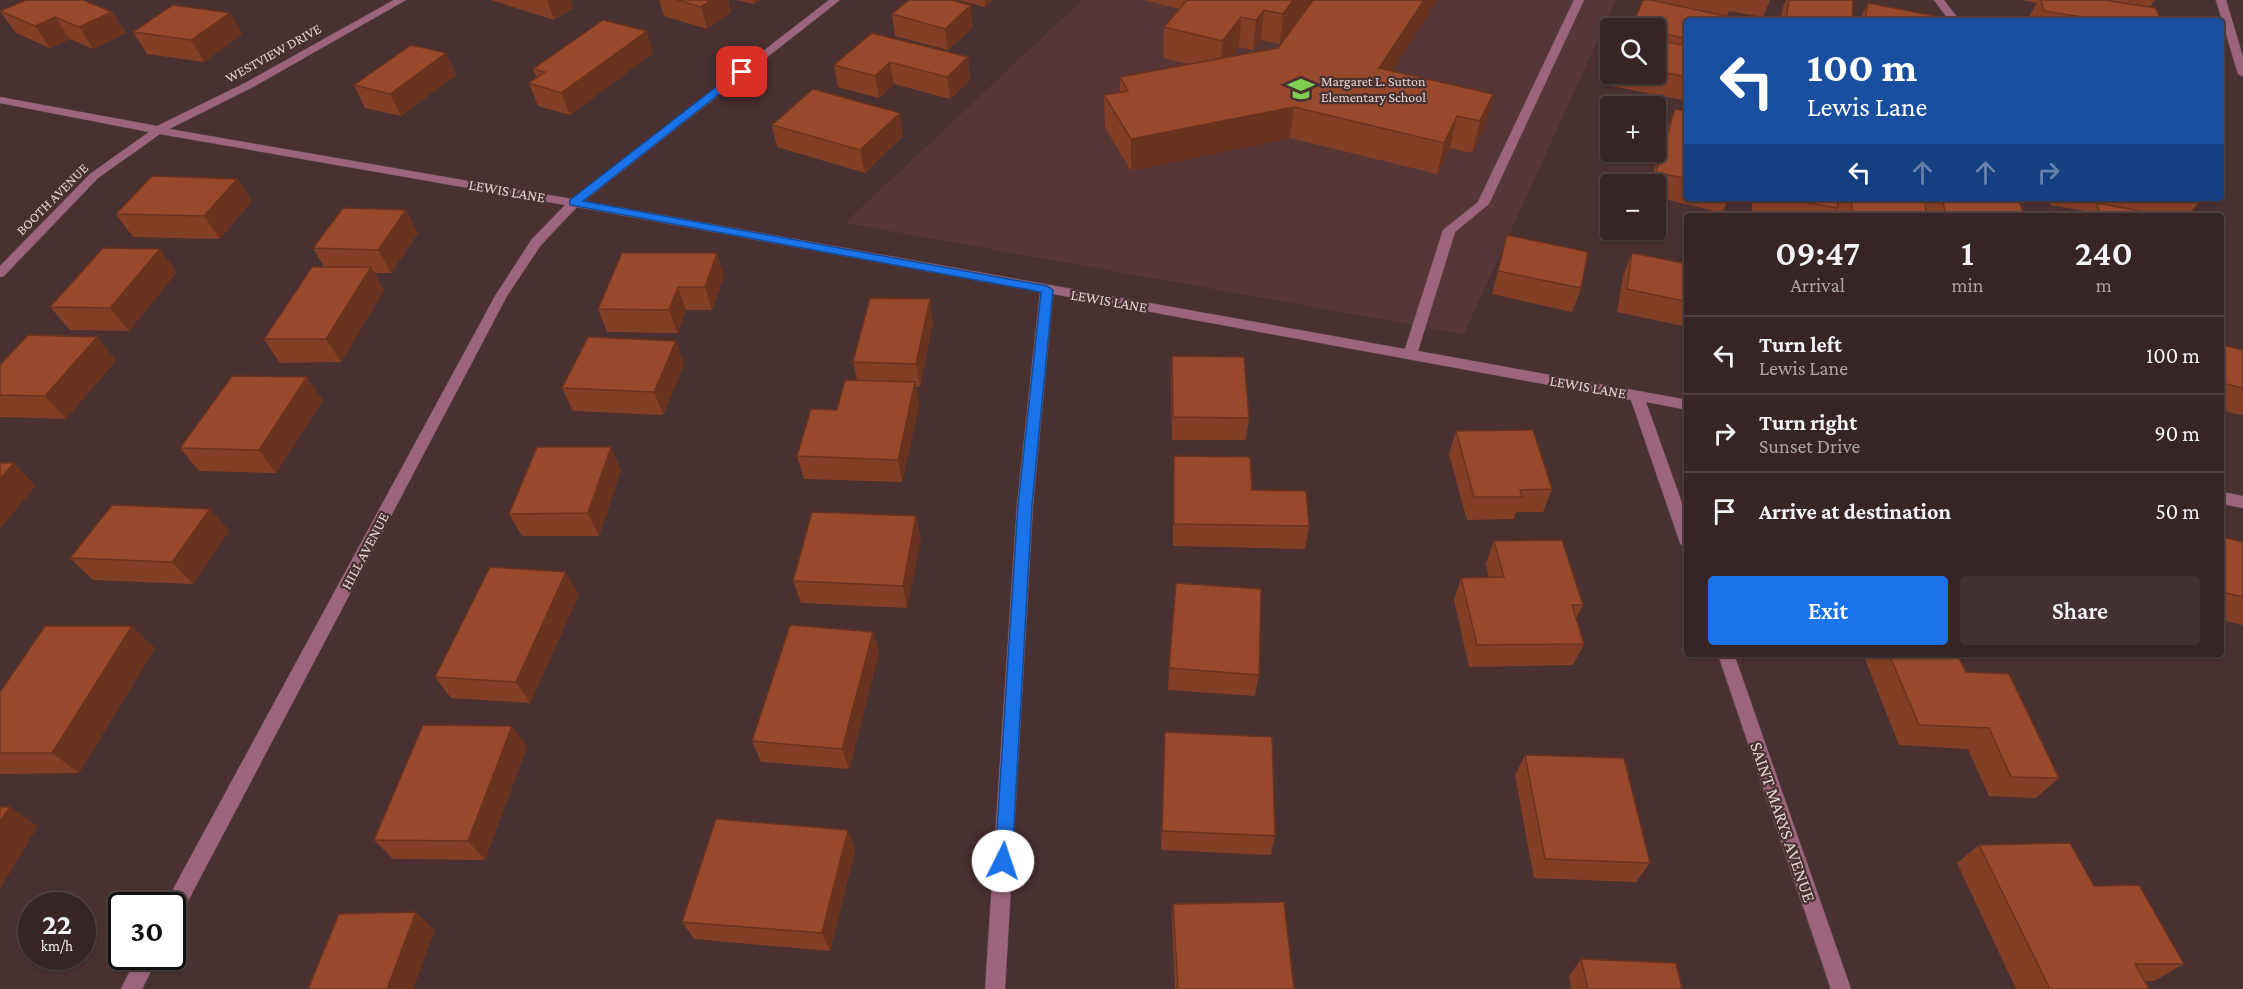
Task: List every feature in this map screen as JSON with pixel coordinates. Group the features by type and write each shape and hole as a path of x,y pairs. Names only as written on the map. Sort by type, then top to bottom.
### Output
{"street":[{"name":"WESTVIEW DRIVE","path":"158,130 249,85 401,0"},
{"name":"HILL AVENUE","path":"182,892 501,297 536,242 574,203 835,0"},
{"path":"1410,356 1449,230 1483,204 1579,0"},
{"path":"1939,0 1953,18"},
{"path":"2222,0 2243,74"},
{"name":"LEWIS LANE","path":"0,100 1684,404"},
{"name":"BOOTH AVENUE","path":"0,273 94,176 158,130"},
{"path":"995,989 1025,505 1047,290"},
{"path":"1637,396 1684,531"},
{"path":"2224,498 2243,502"},
{"name":"SAINT MARYS AVENUE","path":"1727,657 1840,989"},
{"path":"131,989 141,970"}],"shaded area":[{"path":"1082,0 1616,0 1608,18 1600,18 1600,35 1464,334 845,223"}],"building":[{"path":"26,0 83,0 112,12 79,27 55,17 35,26 0,11"},
{"path":"677,0 711,0 701,7"},
{"path":"909,0 950,0 971,5 945,29 892,14"},
{"path":"1187,0 1293,0 1283,14 1264,10 1256,20 1241,17 1222,41 1164,27"},
{"path":"1313,0 1424,0 1379,68 1493,94 1480,121 1457,116 1444,143 1294,107 1131,139 1104,95 1128,91 1120,77 1278,48"},
{"path":"1643,0 1735,18 1684,18 1684,38 1666,34 1666,18 1635,18"},
{"path":"1789,0 1853,0 1852,18 1786,18"},
{"path":"2041,0 2103,0 2156,8 2160,18 2088,18 2044,11"},
{"path":"1868,3 1935,16 1935,18 1866,18"},
{"path":"173,5 230,13 191,40 133,32"},
{"path":"603,20 647,31 561,93 529,83 545,72 533,69"},
{"path":"872,33 968,57 947,77 890,62 875,76 834,65"},
{"path":"1666,42 1684,45 1684,76 1666,73"},
{"path":"411,45 446,53 390,94 354,85"},
{"path":"813,89 900,113 860,150 772,125"},
{"path":"1675,109 1684,111 1684,178 1656,172 1659,162 1666,162 1666,139"},
{"path":"152,176 237,179 204,216 116,214"},
{"path":"1799,201 1837,201 1838,208"},
{"path":"1851,201 1924,201 1926,213 1864,213 1852,211"},
{"path":"1943,201 2019,201 2023,213 1945,213"},
{"path":"2097,203 2151,213 2099,213"},
{"path":"343,208 406,210 378,250 313,248"},
{"path":"1507,235 1588,252 1581,288 1498,271"},
{"path":"103,248 160,249 110,308 50,307"},
{"path":"622,253 717,253 705,287 678,287 669,310 598,309"},
{"path":"1632,253 1684,263 1684,301 1627,289"},
{"path":"312,267 371,267 326,339 264,339"},
{"path":"870,298 930,299 916,364 853,362"},
{"path":"28,335 97,337 45,396 0,395 0,365"},
{"path":"588,337 676,341 654,392 562,388"},
{"path":"2224,345 2243,350 2243,388 2224,383"},
{"path":"1172,356 1244,357 1249,418 1173,417"},
{"path":"232,376 307,377 259,450 180,448"},
{"path":"845,380 915,382 898,460 797,456 811,409 837,410"},
{"path":"1533,430 1552,489 1520,490 1522,497 1474,497 1456,431"},
{"path":"537,447 611,447 588,513 509,514"},
{"path":"1174,456 1250,457 1252,490 1306,491 1309,526 1174,524"},
{"path":"0,463 14,463 0,479"},
{"path":"112,505 210,509 172,562 70,558"},
{"path":"812,512 916,516 903,586 793,581"},
{"path":"2224,537 2243,542 2243,597 2224,592"},
{"path":"1562,540 1583,605 1572,605 1584,644 1477,645 1461,578 1504,577 1494,541"},
{"path":"490,567 566,572 516,682 435,677"},
{"path":"1176,583 1261,589 1259,675 1169,668"},
{"path":"790,625 873,632 842,749 752,741"},
{"path":"45,626 132,626 52,753 0,753 0,692"},
{"path":"1890,657 1958,657 1966,672 2009,674 2059,778 2011,777 1989,728 1919,725"},
{"path":"423,725 512,726 468,841 374,840"},
{"path":"1165,732 1272,737 1275,836 1162,831"},
{"path":"1525,755 1624,758 1650,863 1545,859"},
{"path":"0,807 10,807 0,822"},
{"path":"716,819 848,830 822,933 682,922"},
{"path":"2070,843 2094,886 2139,885 2184,964 2135,964 2149,989 2050,989 1979,845"},
{"path":"1284,902 1294,989 1178,989 1173,904"},
{"path":"416,912 387,989 308,989 339,914"},
{"path":"1581,959 1676,963 1682,989 1588,989"}],"place":[{"name":"Margaret L. Sutton Elementary School","path":"1301,89"}],"route":[{"path":"742,72 574,203 1047,290 1025,505 1003,861"}]}
